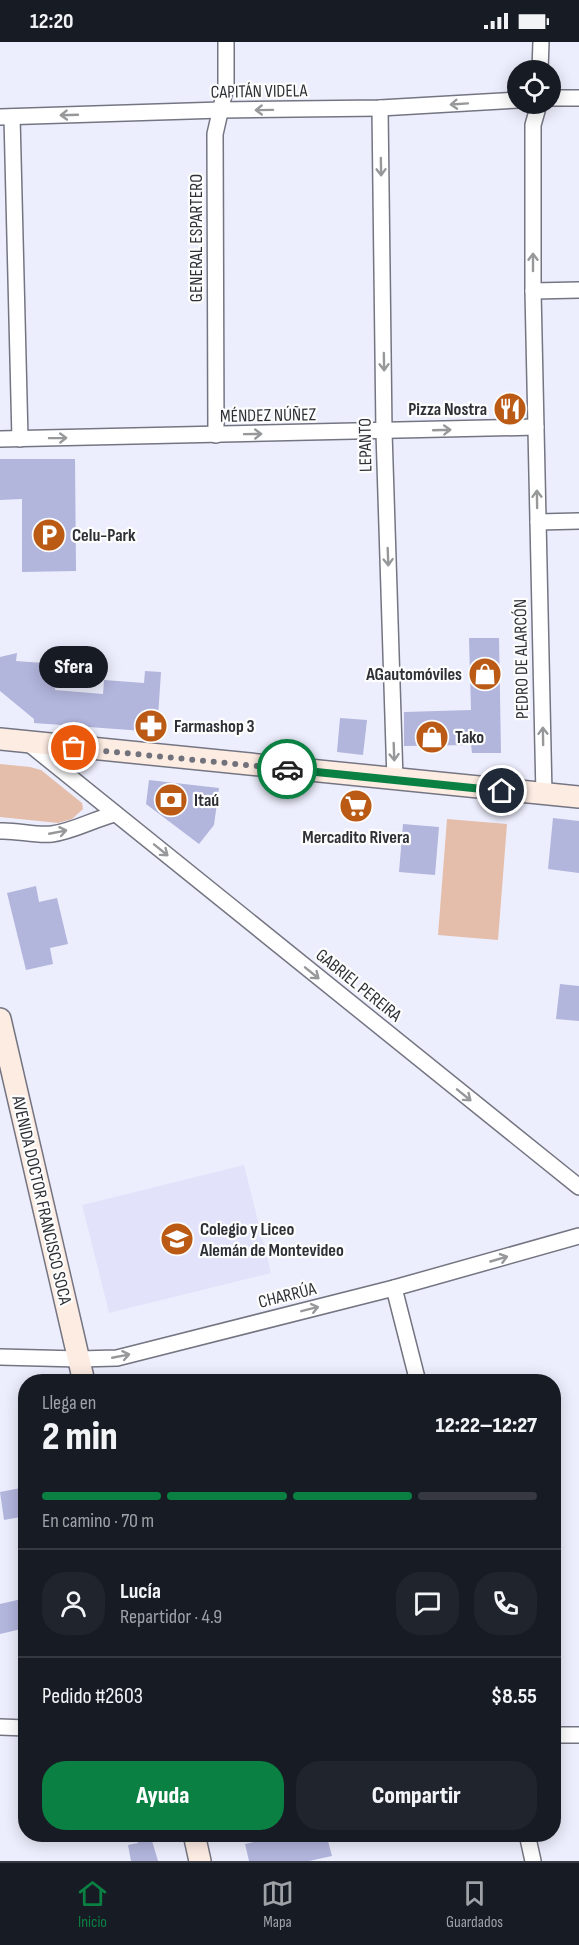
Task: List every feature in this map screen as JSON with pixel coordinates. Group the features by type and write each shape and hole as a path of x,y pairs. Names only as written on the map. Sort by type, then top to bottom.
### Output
{"main road":[{"path":"0,739 579,797"},
{"name":"AVENIDA DOCTOR FRANCISCO SOCA","path":"1,1024 82,1374"},
{"path":"196,1842 200,1861"}],"street":[{"name":"GENERAL ESPARTERO","path":"216,435 215,134 226,86 226,42"},
{"path":"540,60 541,42"},
{"path":"561,98 579,98"},
{"name":"CAPITÁN VIDELA","path":"6,117 221,110 380,108 507,101"},
{"name":"LEPANTO","path":"380,108 384,432 395,780"},
{"name":"PEDRO DE ALARCÓN","path":"536,114 533,125 533,291 544,795"},
{"path":"6,117 20,439"},
{"path":"533,291 579,290"},
{"name":"MÉNDEZ NÚÑEZ","path":"0,439 536,427"},
{"path":"538,522 579,522"},
{"name":"GABRIEL PEREIRA","path":"28,743 579,1187"},
{"path":"0,831 51,834 96,818 115,814"},
{"name":"CHARRÚA","path":"0,1357 117,1358 394,1288 579,1236"},
{"path":"394,1288 415,1374"},
{"path":"0,1727 18,1728"},
{"path":"561,1735 579,1735"},
{"path":"529,1842 533,1861"}],"shaded area":[{"path":"0,764 41,770 82,803 83,809 72,819 58,823 0,817"},
{"path":"447,819 507,824 498,940 438,935"},
{"name":"Colegio y Liceo Alemán de Montevideo","path":"244,1165 271,1273 109,1313 82,1205"}],"building":[{"name":"Celu-Park","path":"0,459 75,459 76,571 22,572 22,499 0,500"},
{"path":"469,638 499,638 501,753 472,753 471,745 404,746 404,712 471,710"},
{"path":"17,653 16,661 57,664 55,690 103,694 104,680 144,683 145,671 161,672 157,732 34,723 34,719 0,691 0,657"},
{"path":"340,718 367,720 363,755 337,752"},
{"path":"149,780 219,788 214,825 199,844 146,804"},
{"path":"553,818 579,821 579,873 548,869"},
{"path":"403,824 439,827 435,875 399,872"},
{"path":"36,886 39,902 57,898 68,944 50,948 53,964 26,970 7,893"},
{"path":"560,984 579,986 579,1021 556,1019"},
{"path":"18,1489 18,1517 4,1520 0,1492"},
{"path":"18,1600 18,1630 0,1634 0,1604"},
{"path":"152,1842 158,1861 131,1861 128,1845"},
{"path":"328,1842 332,1856 309,1861 249,1861 245,1844"}],"way so far":[{"path":"74,748 287,769"}],"place":[{"name":"Pizza Nostra","path":"510,409"},
{"name":"Celu-Park","path":"49,535"},
{"name":"AGautomóviles","path":"485,674"},
{"name":"Farmashop 3","path":"151,726"},
{"name":"Tako","path":"432,737"},
{"name":"Sfera","path":"74,748"},
{"name":"Itaú","path":"171,800"},
{"name":"Mercadito Rivera","path":"356,806"},
{"name":"Colegio y Liceo Alemán de Montevideo","path":"177,1239"}],"route":[{"path":"287,769 502,791"}]}
